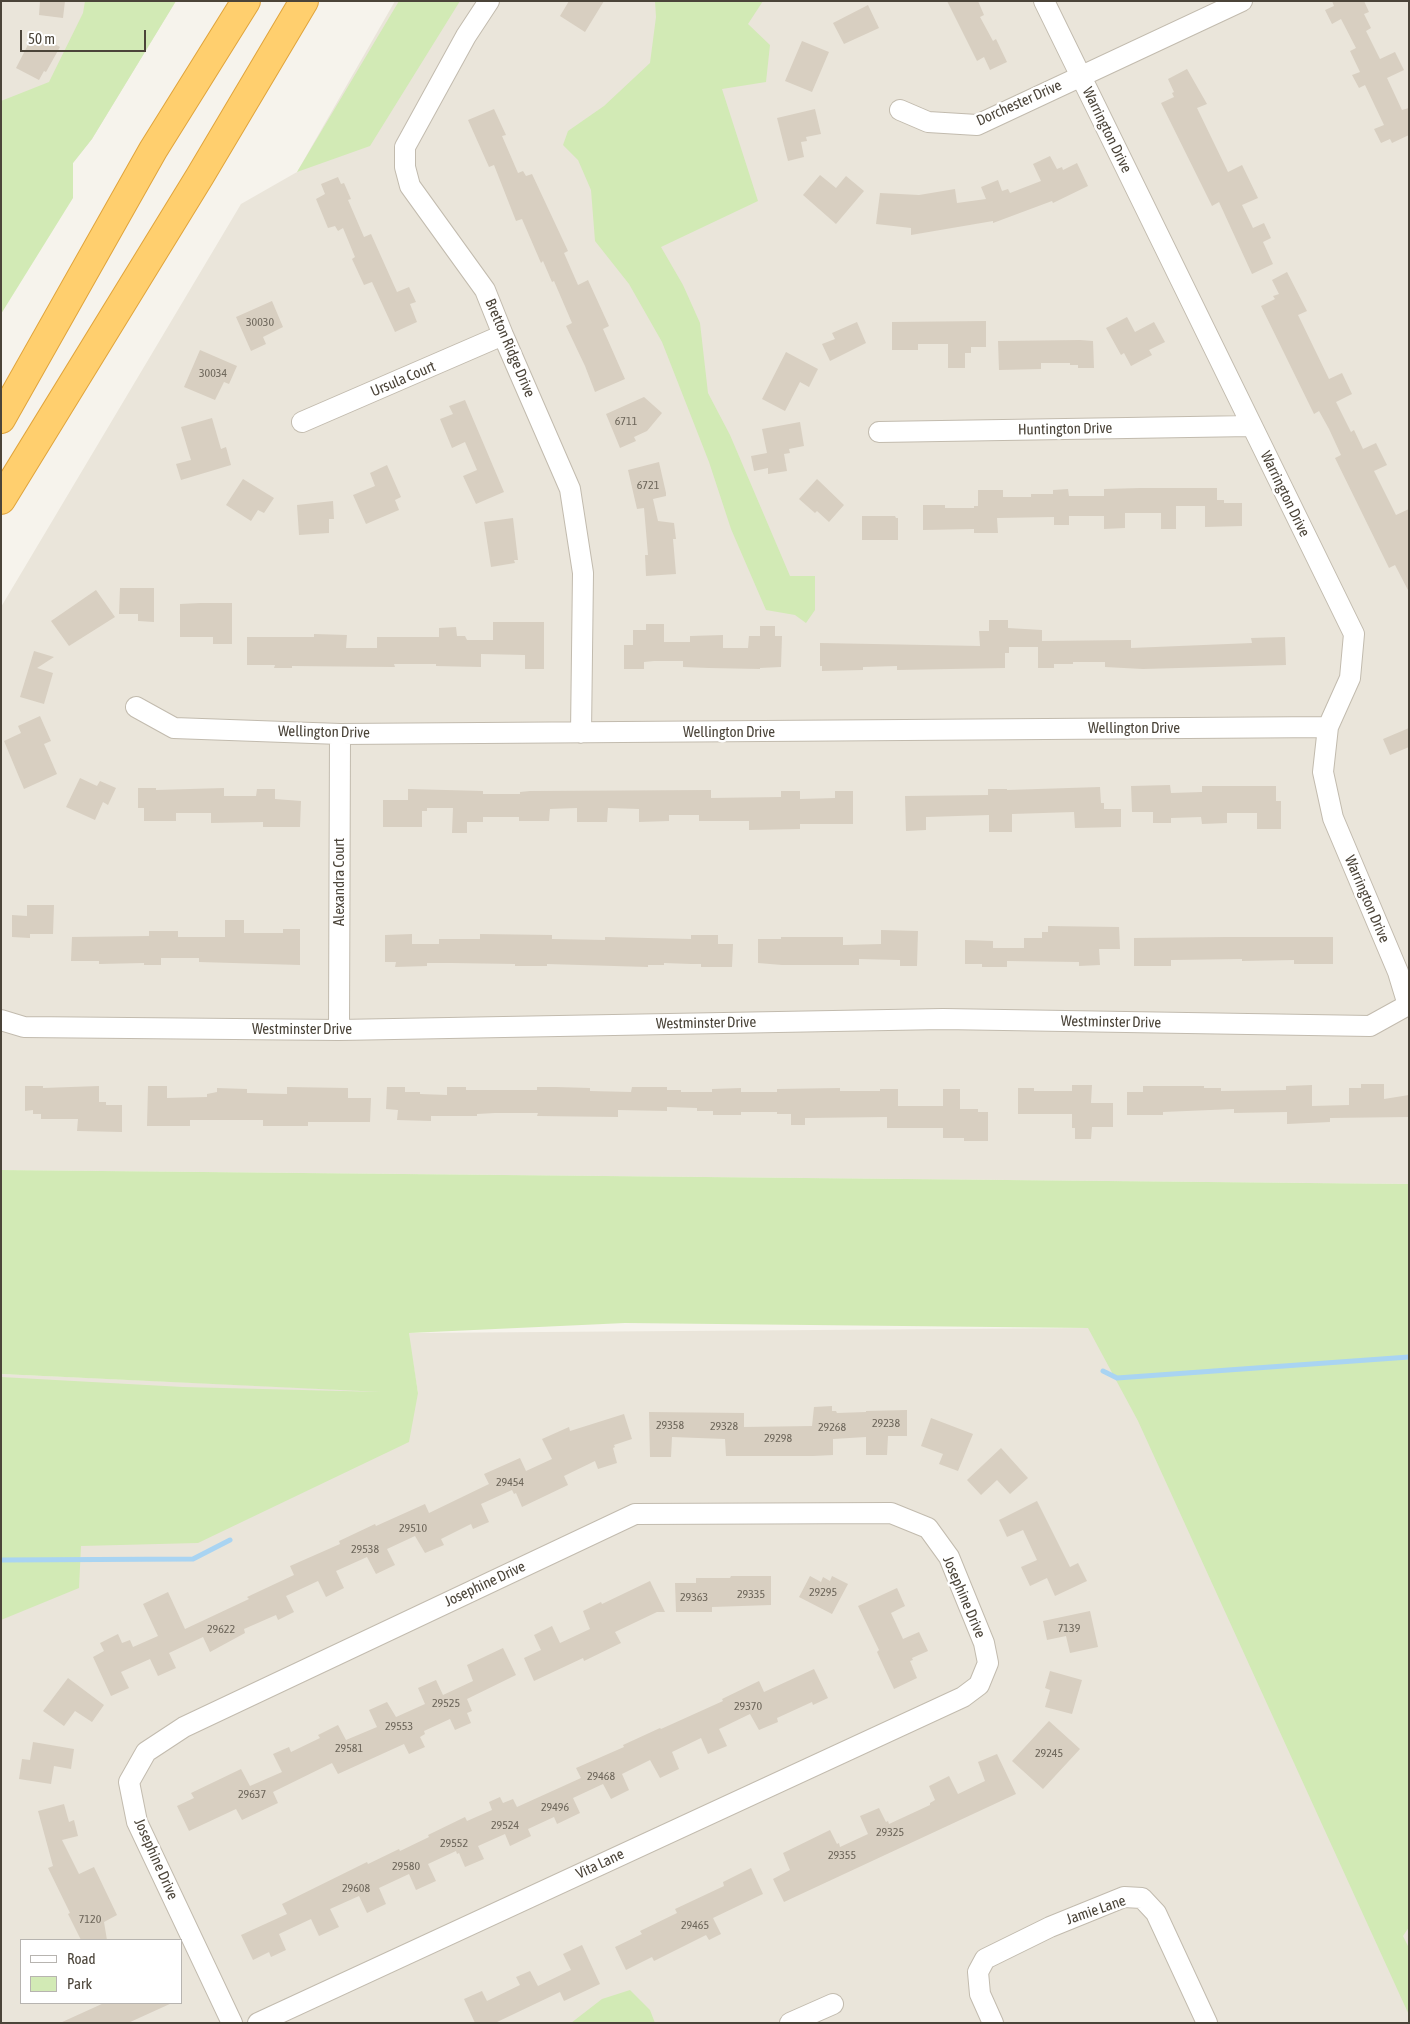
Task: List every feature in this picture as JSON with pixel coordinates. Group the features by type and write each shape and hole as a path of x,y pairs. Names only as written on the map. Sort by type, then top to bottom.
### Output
{"highway":[{"path":"1,419 153,150 246,1"},
{"path":"1,500 200,176 304,1"}],"street":[{"name":"Bretton Ridge Drive","path":"488,1 466,36 405,147 405,168 410,186 485,290 503,336 570,489 583,573 581,733"},
{"name":"Warrington Drive","path":"1044,1 1354,634 1350,678 1328,727 1323,772 1333,818 1398,972 1408,1005"},
{"name":"Dorchester Drive","path":"900,110 928,122 977,125 1242,1"},
{"name":"Ursula Court","path":"302,422 503,336"},
{"name":"Huntington Drive","path":"879,432 1251,426"},
{"name":"Wellington Drive","path":"136,707 174,728 340,734 1328,727"},
{"name":"Alexandra Court","path":"339,1030 340,734"},
{"name":"Westminster Drive","path":"1,1020 24,1027 339,1030 943,1019 1370,1026 1408,1005"},
{"name":"Josephine Drive","path":"232,2023 137,1822 129,1782 146,1752 184,1727 635,1514 891,1513 928,1528 949,1557 984,1643 988,1663 979,1685 963,1697 943,1706"},
{"name":"Vita Lane","path":"258,2023 943,1706"},
{"name":"Jamie Lane","path":"993,2023 980,1994 978,1972 985,1959 1050,1927 1124,1897 1142,1898 1156,1913 1207,2023"},
{"path":"790,2023 833,2004"}],"shaded area":[{"path":"1,1 176,1 92,139 73,163 73,198 1,183"},
{"path":"395,1 1409,1 1409,1184 1,1170 1,607 241,204 297,172"},
{"path":"1409,1324 1409,2023 1,2023 1,1374 418,1393 408,1333"}],"green space":[{"path":"85,1 176,1 92,139 73,163 73,198 1,314 1,101 49,82 83,13"},
{"path":"399,1 460,1 370,146 297,172"},
{"path":"655,1 763,1 748,24 770,45 766,82 722,89 758,201 661,247 683,285 700,323 708,393 730,435 790,576 815,576 815,610 806,623 795,615 766,610 731,529 709,462 662,342 629,284 595,241 591,190 578,160 563,145 568,131 604,106 650,63 656,17"},
{"path":"1,1170 1409,1184 1409,1927 1403,1936 1409,1948 1409,2015 1138,1421 1088,1328 625,1323 409,1333 418,1393 409,1442 198,1543 81,1546 79,1588 1,1620 1,1377 183,1387 382,1392 1,1374"},
{"path":"630,1990 650,2010 655,2023 571,2023 602,1999"}],"building":[{"path":"40,1 65,1 63,18 39,15"},
{"path":"569,1 604,1 585,32 560,16"},
{"path":"947,1 978,1 984,15 980,17 993,41 996,39 1007,62 990,70 984,57 977,61"},
{"path":"1332,1 1364,1 1369,12 1364,14 1371,28 1366,31 1380,59 1395,52 1404,70 1387,78 1402,110 1409,108 1409,135 1392,143 1390,139 1381,143 1374,129 1384,125 1365,85 1359,88 1352,75 1360,72 1350,51 1356,48 1341,19 1332,24 1325,10 1334,6"},
{"path":"868,5 879,28 844,44 833,23"},
{"path":"34,33 60,47 46,72 44,71 39,80 16,68"},
{"path":"802,41 829,52 812,92 785,81"},
{"path":"1187,69 1207,104 1197,108 1228,172 1242,165 1258,198 1242,205 1253,228 1264,223 1271,238 1263,242 1273,264 1252,274 1219,202 1212,206 1161,103 1174,97 1172,93 1174,92 1168,79"},
{"path":"494,109 506,135 502,136 518,173 523,171 526,176 532,174 568,251 564,253 578,285 588,280 609,326 603,329 625,379 595,392 566,326 572,323 554,281 552,282 543,261 541,263 522,219 516,221 494,165 489,167 468,120"},
{"path":"815,109 821,134 806,137 807,141 801,142 804,157 788,161 777,118"},
{"path":"1050,156 1057,169 1062,167 1063,170 1077,163 1088,186 1053,203 1052,201 993,223 993,221 911,235 911,228 876,224 880,193 919,195 955,189 957,203 986,199 981,187 998,180 1002,191 1008,189 1010,193 1041,181 1033,164"},
{"path":"820,175 836,188 846,176 864,191 836,224 803,195"},
{"path":"338,177 341,184 344,183 351,199 348,200 364,237 371,234 397,292 409,287 416,302 410,304 417,322 395,332 372,282 364,285 352,259 355,257 343,228 338,231 335,226 328,228 316,199 325,194 321,184"},
{"path":"1287,272 1307,311 1298,315 1329,379 1342,373 1352,394 1336,402 1351,432 1354,430 1363,449 1376,443 1387,465 1374,471 1396,515 1409,509 1409,592 1395,565 1389,568 1335,458 1341,455 1329,429 1319,411 1314,414 1261,306 1275,299 1273,296 1279,294 1272,280"},
{"path":"272,301 283,327 263,337 266,344 251,351 236,317"},
{"path":"1127,317 1135,332 1154,322 1165,342 1149,350 1152,355 1131,366 1124,353 1121,355 1106,328"},
{"path":"986,321 986,347 971,347 971,353 965,353 965,368 948,368 948,344 918,344 918,350 892,350 892,322"},
{"path":"857,322 866,343 830,361 822,344 835,339 832,333"},
{"path":"998,341 1093,341 1094,368 1078,368 1078,365 1070,365 1070,363 1041,363 1041,369 999,370"},
{"path":"200,350 237,366 229,384 224,382 215,400 184,387"},
{"path":"786,352 818,369 809,387 800,382 785,411 762,399"},
{"path":"644,397 662,413 647,431 634,437 636,441 620,448 606,414"},
{"path":"465,400 504,492 476,504 463,476 477,470 465,442 452,448 440,419 453,414 449,406"},
{"path":"212,418 221,449 226,447 231,465 181,480 176,464 191,460 181,427"},
{"path":"800,422 804,446 789,449 790,453 784,454 787,471 768,474 768,468 754,471 751,456 767,453 762,429"},
{"path":"659,462 666,496 653,499 658,521 674,523 676,539 673,539 676,574 646,576 645,555 648,555 644,508 637,509 628,470"},
{"path":"387,465 401,497 395,500 399,510 366,524 353,495 375,486 370,473"},
{"path":"243,479 274,498 264,513 258,510 251,521 226,505"},
{"path":"817,479 844,505 829,522 799,499"},
{"path":"1217,488 1217,500 1224,500 1224,503 1242,503 1242,526 1205,527 1205,506 1176,506 1176,529 1161,529 1161,513 1125,513 1125,528 1104,529 1104,516 1069,516 1069,525 1054,525 1054,517 997,518 998,533 974,533 974,529 923,530 923,505 945,505 945,508 974,508 974,506 978,506 978,490 1003,490 1003,497 1031,497 1031,494 1053,494 1053,490 1068,489 1069,496 1104,496 1104,489"},
{"path":"333,501 334,519 329,519 329,533 299,535 297,505"},
{"path":"862,516 895,516 898,518 898,540 862,540"},
{"path":"513,518 518,560 514,560 515,563 491,567 484,522"},
{"path":"120,588 154,588 154,622 138,621 138,614 119,614"},
{"path":"96,590 115,617 69,646 51,621"},
{"path":"232,603 232,644 213,644 213,637 180,637 180,604"},
{"path":"989,620 1008,620 1008,628 1042,630 1042,641 1131,640 1131,648 1252,643 1251,638 1285,637 1286,665 1143,669 1105,667 1105,662 1073,662 1073,664 1054,664 1054,668 1038,668 1038,647 1009,647 1009,653 1005,653 1005,668 897,670 897,666 863,667 863,670 822,671 822,666 820,666 820,643 980,646 979,631 989,631"},
{"path":"493,622 544,622 544,669 525,669 525,655 481,654 481,667 394,664 395,667 292,666 292,668 274,668 275,665 247,665 247,637 314,637 314,634 347,635 346,648 377,648 377,637 439,637 439,628 456,627 457,636 465,636 467,640 493,640"},
{"path":"646,624 664,624 664,642 690,642 690,636 723,635 723,648 748,648 749,636 760,636 760,626 775,626 775,636 782,636 781,667 760,669 683,667 683,661 654,661 644,662 644,669 624,669 624,645 633,645 633,630 646,630"},
{"path":"34,651 54,657 37,668 53,673 44,704 20,697"},
{"path":"40,716 51,741 44,744 57,774 24,789 4,741 21,733 18,726"},
{"path":"1409,728 1409,747 1390,755 1383,739"},
{"path":"80,778 97,786 100,781 116,788 108,805 103,802 95,820 66,807"},
{"path":"1170,785 1171,793 1202,792 1202,786 1276,786 1276,801 1281,801 1281,829 1257,829 1257,813 1227,813 1227,823 1202,824 1201,817 1171,818 1171,823 1153,823 1153,812 1132,812 1131,786"},
{"path":"1100,787 1101,803 1104,803 1104,809 1121,809 1121,827 1075,828 1074,812 1012,814 1012,832 989,832 989,815 926,817 926,830 906,831 905,796 988,795 988,789"},
{"path":"138,788 156,788 156,790 224,788 224,796 256,796 257,789 275,789 275,799 301,801 300,827 263,827 263,822 211,823 211,813 176,813 176,821 144,821 144,808 138,808"},
{"path":"408,789 483,791 483,794 520,794 520,792 530,791 711,790 711,798 781,797 781,791 800,791 800,799 835,798 835,791 853,791 853,824 800,824 800,829 749,830 749,821 699,821 699,815 669,815 669,821 639,822 639,809 608,808 607,822 577,822 577,808 550,809 549,821 519,821 519,817 483,817 483,822 467,822 467,833 452,833 453,808 427,808 427,811 422,811 422,827 383,827 383,800 408,800"},
{"path":"27,905 54,905 53,934 30,934 30,938 12,937 12,915 27,916"},
{"path":"225,920 244,920 244,933 283,933 283,929 300,929 300,965 199,962 199,958 161,958 161,965 144,965 144,963 99,964 99,961 71,961 72,937 149,936 149,931 178,931 178,937 225,937"},
{"path":"1048,926 1119,927 1120,949 1099,949 1100,965 1079,966 1079,962 1007,961 1007,967 982,967 982,964 965,964 965,940 993,941 993,948 1024,948 1024,938 1042,938 1042,932 1048,932"},
{"path":"881,930 918,931 917,966 900,966 900,960 859,959 859,965 782,965 758,963 758,939 843,937 843,945 881,944"},
{"path":"412,934 412,944 439,944 439,939 480,939 480,934 552,935 552,939 605,940 605,937 691,939 691,935 718,935 718,944 733,944 732,967 701,967 701,964 664,963 664,965 648,965 648,967 427,963 427,966 395,967 396,962 385,962 385,935"},
{"path":"1333,937 1333,964 1294,964 1294,960 1242,961 1242,959 1171,960 1171,966 1134,966 1134,938"},
{"path":"1361,1084 1384,1084 1384,1099 1409,1095 1409,1117 1330,1118 1330,1122 1287,1124 1287,1112 1234,1113 1234,1109 1163,1112 1163,1115 1127,1115 1127,1092 1143,1092 1143,1086 1204,1086 1204,1088 1221,1088 1221,1091 1286,1090 1286,1086 1312,1085 1312,1106 1349,1105 1349,1088 1361,1088"},
{"path":"1072,1085 1092,1085 1091,1103 1113,1103 1113,1127 1092,1127 1091,1139 1075,1139 1075,1128 1072,1128 1072,1114 1018,1114 1018,1088 1034,1088 1034,1091 1072,1091"},
{"path":"25,1086 43,1086 43,1088 99,1086 99,1102 106,1102 106,1105 122,1105 122,1132 77,1131 78,1119 41,1119 41,1114 33,1114 33,1110 25,1111"},
{"path":"148,1086 167,1086 167,1098 207,1097 207,1094 217,1092 217,1088 247,1089 247,1093 287,1094 287,1087 348,1088 348,1098 371,1098 370,1122 308,1122 308,1126 263,1126 263,1120 190,1120 190,1126 147,1126"},
{"path":"387,1087 405,1087 405,1092 420,1092 420,1094 447,1095 447,1087 466,1087 466,1090 537,1090 537,1087 556,1087 590,1088 590,1091 631,1092 632,1087 667,1087 667,1090 681,1090 681,1092 712,1092 712,1089 741,1088 741,1092 777,1092 777,1089 840,1088 840,1091 880,1091 880,1089 898,1089 898,1106 943,1106 943,1089 960,1089 960,1109 978,1109 978,1112 988,1112 988,1141 964,1141 964,1138 943,1138 943,1128 887,1128 887,1117 805,1118 805,1125 791,1125 791,1114 741,1112 741,1115 713,1115 713,1111 697,1111 697,1108 667,1107 667,1111 618,1110 618,1117 537,1116 538,1113 495,1113 477,1114 477,1116 431,1116 431,1121 397,1120 398,1110 386,1109"},
{"path":"832,1406 832,1411 837,1413 907,1410 907,1436 888,1436 887,1455 866,1455 866,1437 833,1439 833,1455 813,1456 726,1456 725,1439 672,1437 671,1457 650,1457 649,1412 744,1413 744,1427 812,1426 814,1407"},
{"path":"624,1414 632,1439 614,1445 617,1463 598,1469 595,1461 564,1476 568,1485 522,1507 516,1493 514,1494 512,1490 481,1504 489,1522 473,1529 471,1524 441,1539 444,1545 425,1553 415,1536 387,1549 395,1565 376,1574 367,1557 336,1571 344,1588 326,1597 318,1581 286,1596 294,1612 278,1620 276,1615 244,1629 245,1633 210,1652 203,1637 169,1653 176,1668 158,1676 150,1659 121,1672 129,1688 111,1696 93,1657 104,1651 100,1643 118,1634 122,1643 130,1640 133,1647 158,1636 143,1604 168,1592 185,1629 249,1599 247,1597 294,1575 290,1566 340,1544 339,1541 375,1524 376,1526 425,1504 429,1513 489,1484 484,1474 520,1458 526,1471 552,1459 542,1439 569,1427 570,1431"},
{"path":"931,1418 973,1434 958,1471 939,1464 943,1454 921,1446"},
{"path":"1001,1448 1028,1478 1010,1494 997,1480 981,1495 967,1480"},
{"path":"1037,1501 1070,1567 1078,1563 1087,1581 1055,1596 1047,1578 1030,1586 1021,1567 1037,1560 1023,1530 1007,1537 999,1520"},
{"path":"731,1576 771,1576 771,1605 712,1607 712,1612 676,1612 675,1583 696,1583 696,1578 730,1578"},
{"path":"810,1576 821,1582 823,1577 830,1581 832,1576 848,1584 832,1614 799,1597"},
{"path":"650,1581 665,1612 657,1612 615,1632 621,1643 584,1661 583,1658 534,1681 524,1658 541,1650 534,1635 552,1626 560,1643 590,1629 583,1611"},
{"path":"897,1588 905,1606 891,1613 903,1639 919,1632 928,1651 912,1658 913,1660 910,1661 917,1678 894,1689 877,1652 879,1650 858,1606"},
{"path":"1090,1611 1098,1647 1070,1653 1066,1636 1047,1640 1043,1621"},
{"path":"503,1648 516,1675 467,1699 472,1711 467,1713 471,1723 455,1730 450,1719 424,1731 425,1734 420,1737 425,1747 409,1754 404,1744 338,1774 332,1763 273,1792 278,1803 242,1820 236,1809 189,1831 177,1806 194,1798 191,1793 241,1769 250,1786 282,1772 273,1754 289,1747 291,1752 320,1738 318,1735 338,1725 346,1740 377,1727 369,1710 387,1702 396,1717 425,1704 418,1688 436,1680 443,1695 473,1681 467,1665"},
{"path":"814,1669 828,1698 813,1705 812,1702 777,1718 778,1722 759,1730 750,1714 719,1729 727,1746 708,1754 701,1738 672,1752 679,1769 660,1778 650,1760 622,1774 629,1790 611,1799 603,1784 573,1798 580,1813 557,1824 554,1817 528,1829 531,1836 510,1846 505,1834 478,1846 484,1859 465,1867 459,1853 457,1854 456,1851 428,1864 436,1881 416,1890 409,1874 379,1888 386,1904 367,1913 359,1896 330,1909 339,1927 319,1936 311,1919 279,1934 286,1950 271,1957 269,1952 253,1960 241,1935 287,1914 282,1904 367,1862 368,1864 399,1849 400,1851 465,1817 467,1821 492,1810 489,1802 500,1797 503,1803 513,1799 517,1807 581,1778 576,1768 624,1747 623,1745 660,1728 723,1701 722,1699 759,1681 764,1692"},
{"path":"1050,1671 1082,1680 1072,1714 1045,1707 1050,1690 1045,1688"},
{"path":"68,1678 104,1705 92,1722 75,1711 64,1726 43,1711"},
{"path":"1049,1721 1080,1749 1043,1789 1012,1761"},
{"path":"33,1742 74,1749 71,1769 54,1766 51,1784 19,1779 22,1759 30,1760"},
{"path":"997,1754 1016,1794 784,1902 773,1879 790,1870 783,1853 830,1830 840,1847 868,1834 860,1816 879,1808 889,1824 930,1805 935,1800 929,1786 949,1776 958,1794 985,1781 978,1762"},
{"path":"64,1804 69,1822 74,1820 78,1836 62,1840 79,1874 94,1867 117,1915 104,1922 107,1939 80,1939 48,1868 53,1866 38,1811"},
{"path":"751,1868 763,1894 713,1918 721,1934 709,1940 706,1935 654,1961 652,1957 626,1970 615,1947 642,1934 640,1931 677,1913 675,1909 724,1886 723,1882"},
{"path":"582,1945 600,1984 564,2001 560,1992 495,2023 475,2023 464,1999 482,1991 487,2001 520,1985 516,1977 530,1971 538,1986 571,1970 563,1954"},
{"path":"102,2004 170,2004 128,2023 60,2023"}],"waterway":[{"path":"1103,1371 1117,1378 1409,1357"},
{"path":"1,1560 193,1559 230,1540"}]}
